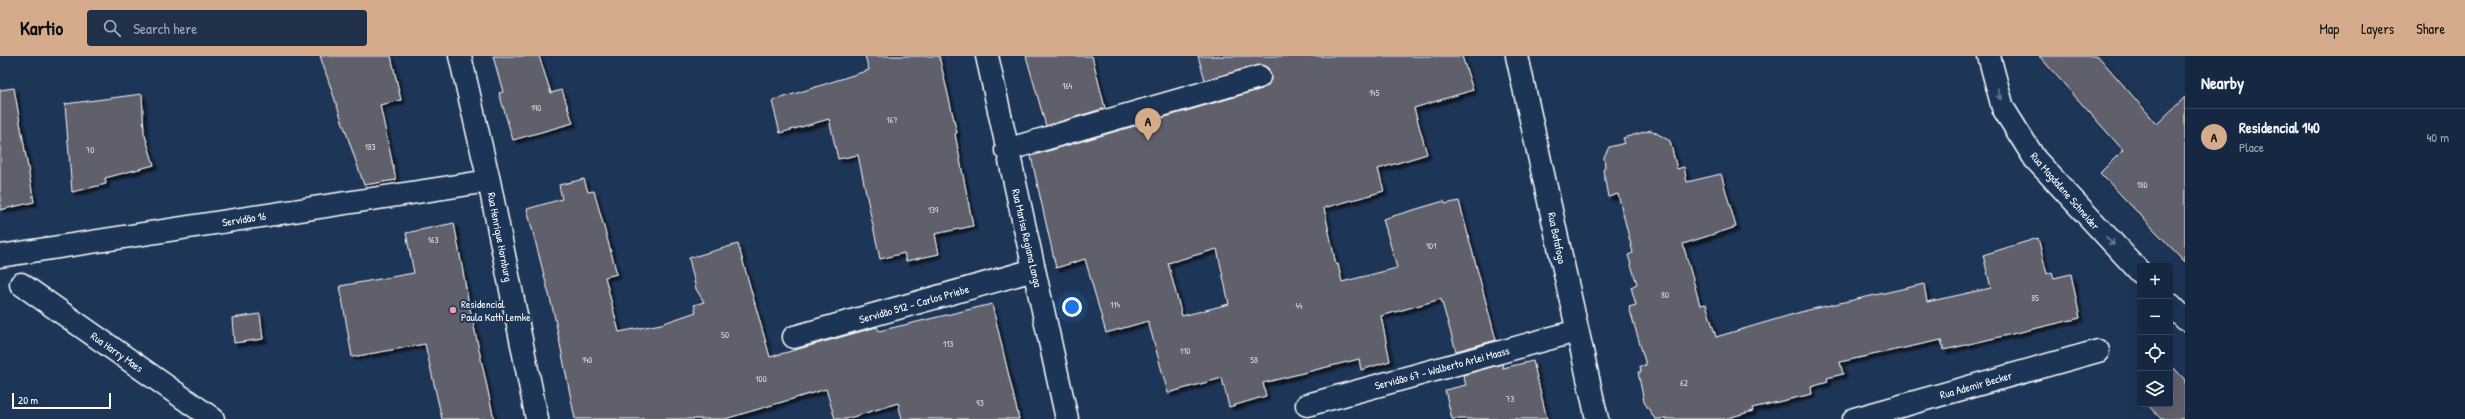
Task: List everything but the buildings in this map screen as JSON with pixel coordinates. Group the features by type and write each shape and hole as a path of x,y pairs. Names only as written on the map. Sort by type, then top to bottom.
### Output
{"street":[{"name":"Rua Henrique Hornburg","path":"460,56 489,181 537,419"},
{"name":"Rua Marisa Regiana Langa","path":"987,56 1006,150 1067,419"},
{"name":"Rua Botafogo","path":"1517,56 1598,419"},
{"name":"Rua Magdalene Schneider","path":"1989,56 2003,108 2035,159 2137,269"},
{"path":"1006,150 1259,77"},
{"name":"Servidão 16","path":"0,256 489,181"},
{"name":"Servidão 512 - Carlos Priebe","path":"794,337 1034,270"},
{"name":"Rua Harry Maes","path":"21,284 213,419"},
{"path":"2173,307 2185,319"},
{"name":"Servidão 67 - Walberto Arlei Maass","path":"1307,404 1578,331"},
{"name":"Rua Ademir Becker","path":"1854,419 2098,351"}],"place":[{"name":"Residencial 140","path":"1148,141"},
{"name":"Residencial Paula Kath Lemke","path":"453,310"}]}
